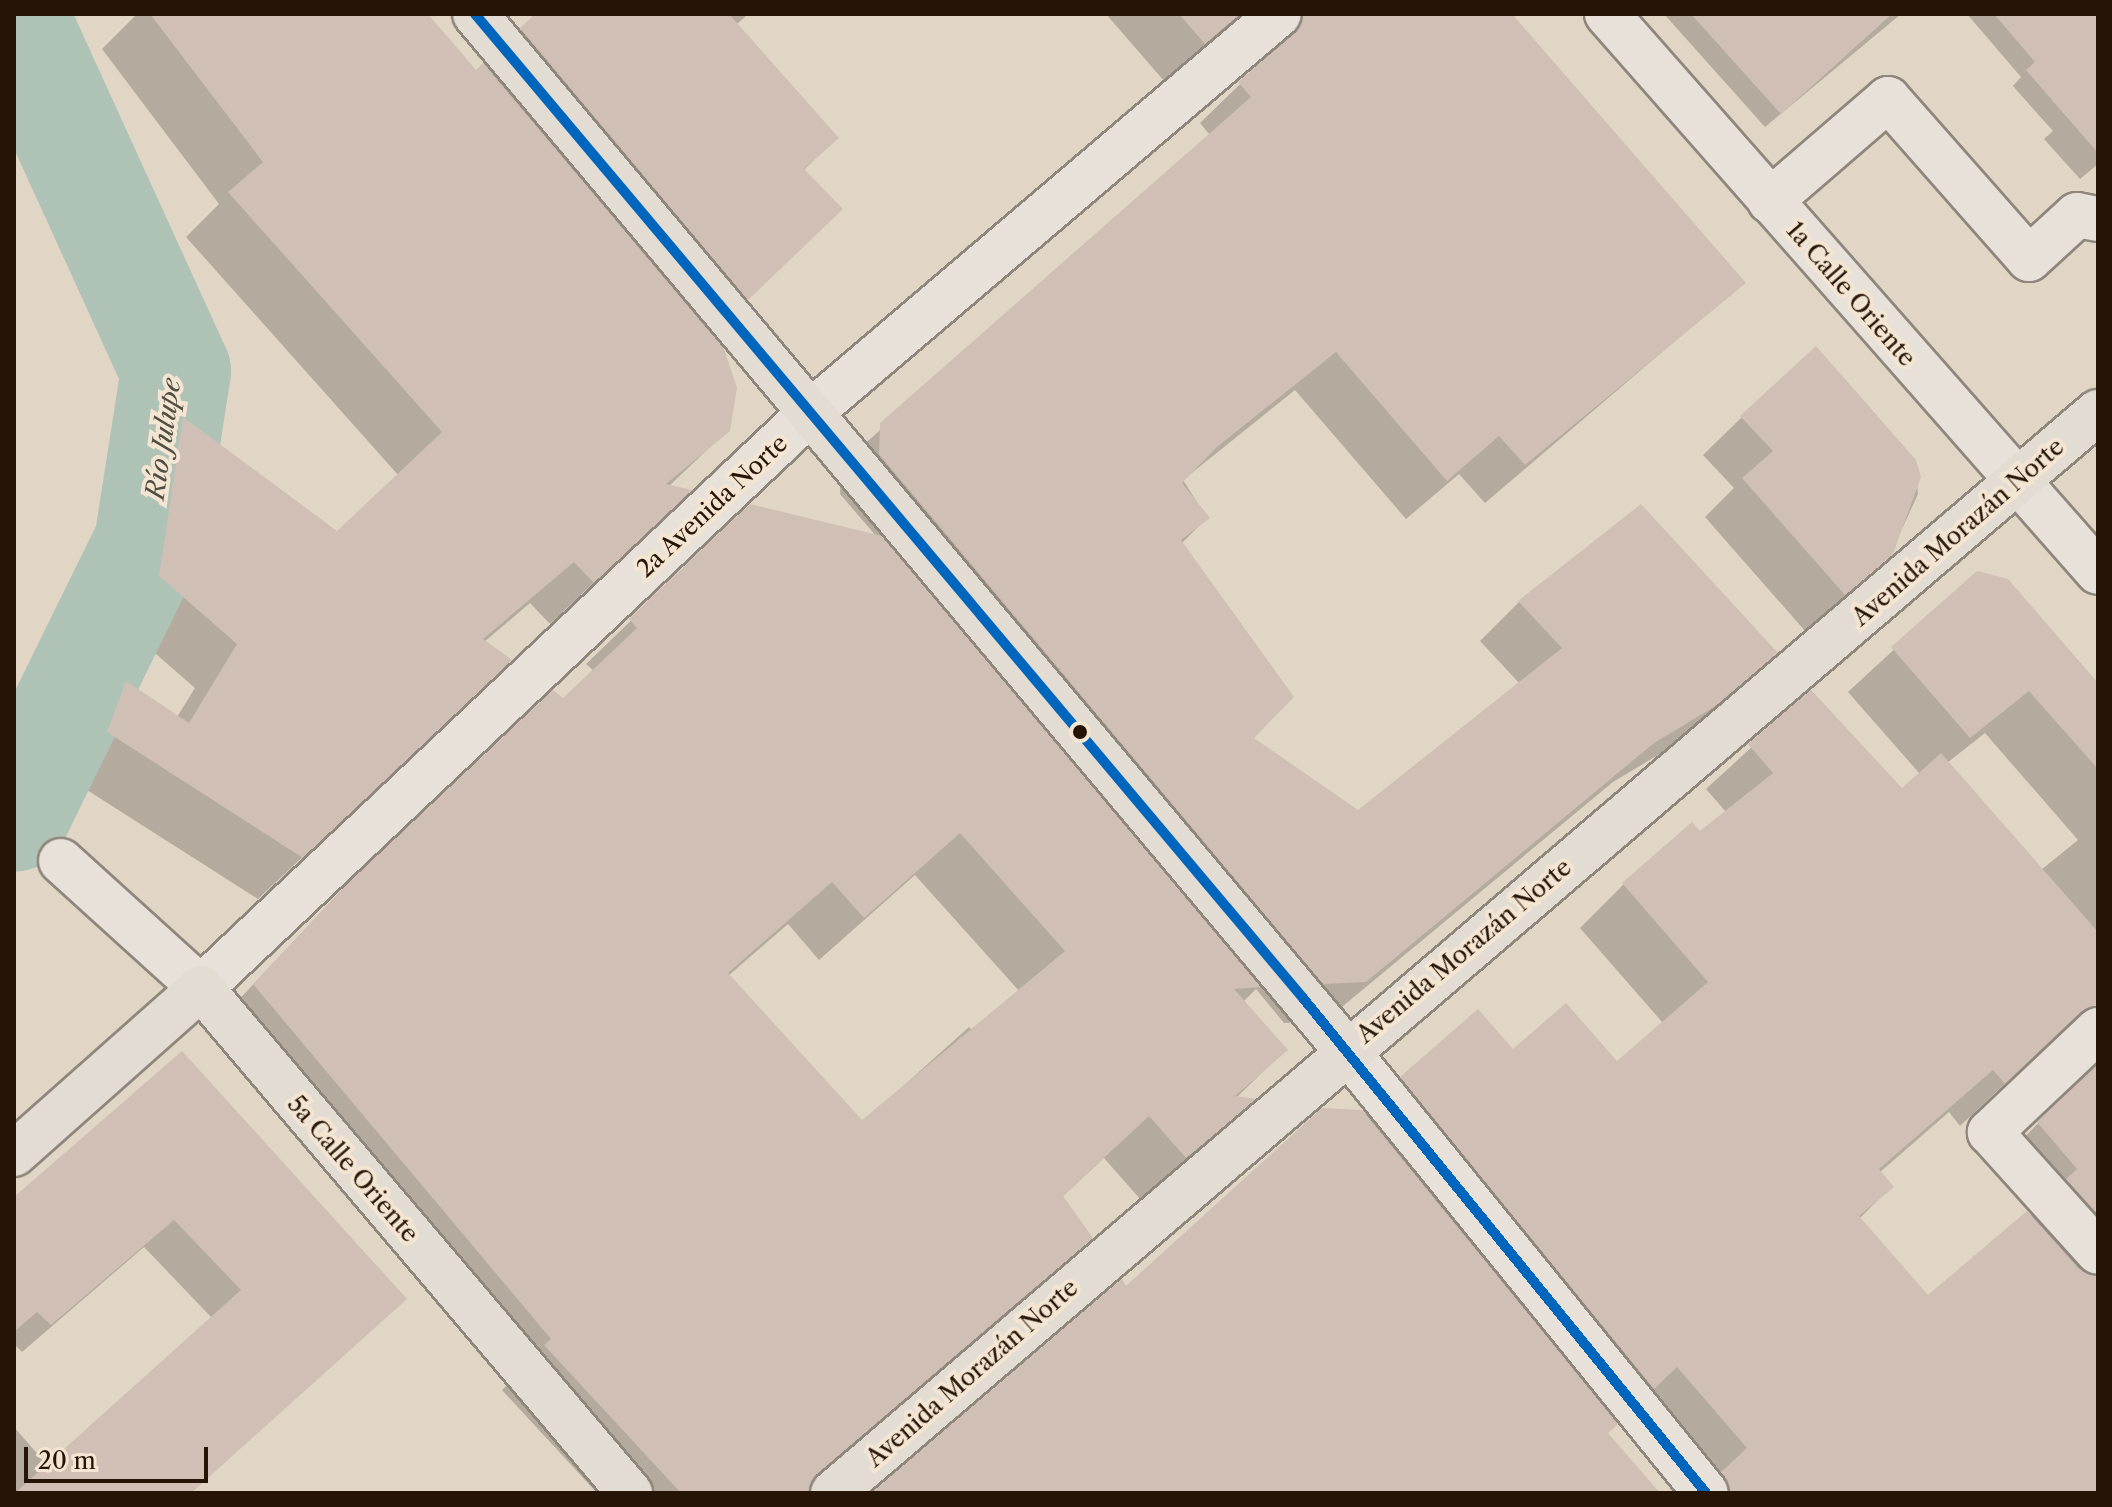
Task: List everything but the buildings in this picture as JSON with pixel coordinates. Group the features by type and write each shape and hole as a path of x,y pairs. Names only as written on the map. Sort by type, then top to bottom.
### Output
{"main road":[{"path":"475,14 1347,1051"},
{"name":"Avenida Morazán Norte","path":"833,1493 2098,412"},
{"path":"14,1154 201,988"},
{"name":"5a Calle Oriente","path":"201,988 630,1493"}],"street":[{"name":"2a Avenida Norte","path":"201,988 811,412 1279,14"},
{"name":"1a Calle Oriente","path":"1607,14 2021,480 2098,572"},
{"path":"1770,201 1888,99 2029,259 2077,215 2098,219"},
{"name":"5a Calle Oriente","path":"61,861 201,988"},
{"path":"2098,1030 1990,1132 2098,1252"},
{"path":"1347,1051 1706,1493"}],"waterway":[{"name":"Río Julupe","path":"14,16 176,371 149,543 14,817"}],"transit line":[{"path":"475,14 1303,998 1706,1493"}]}
